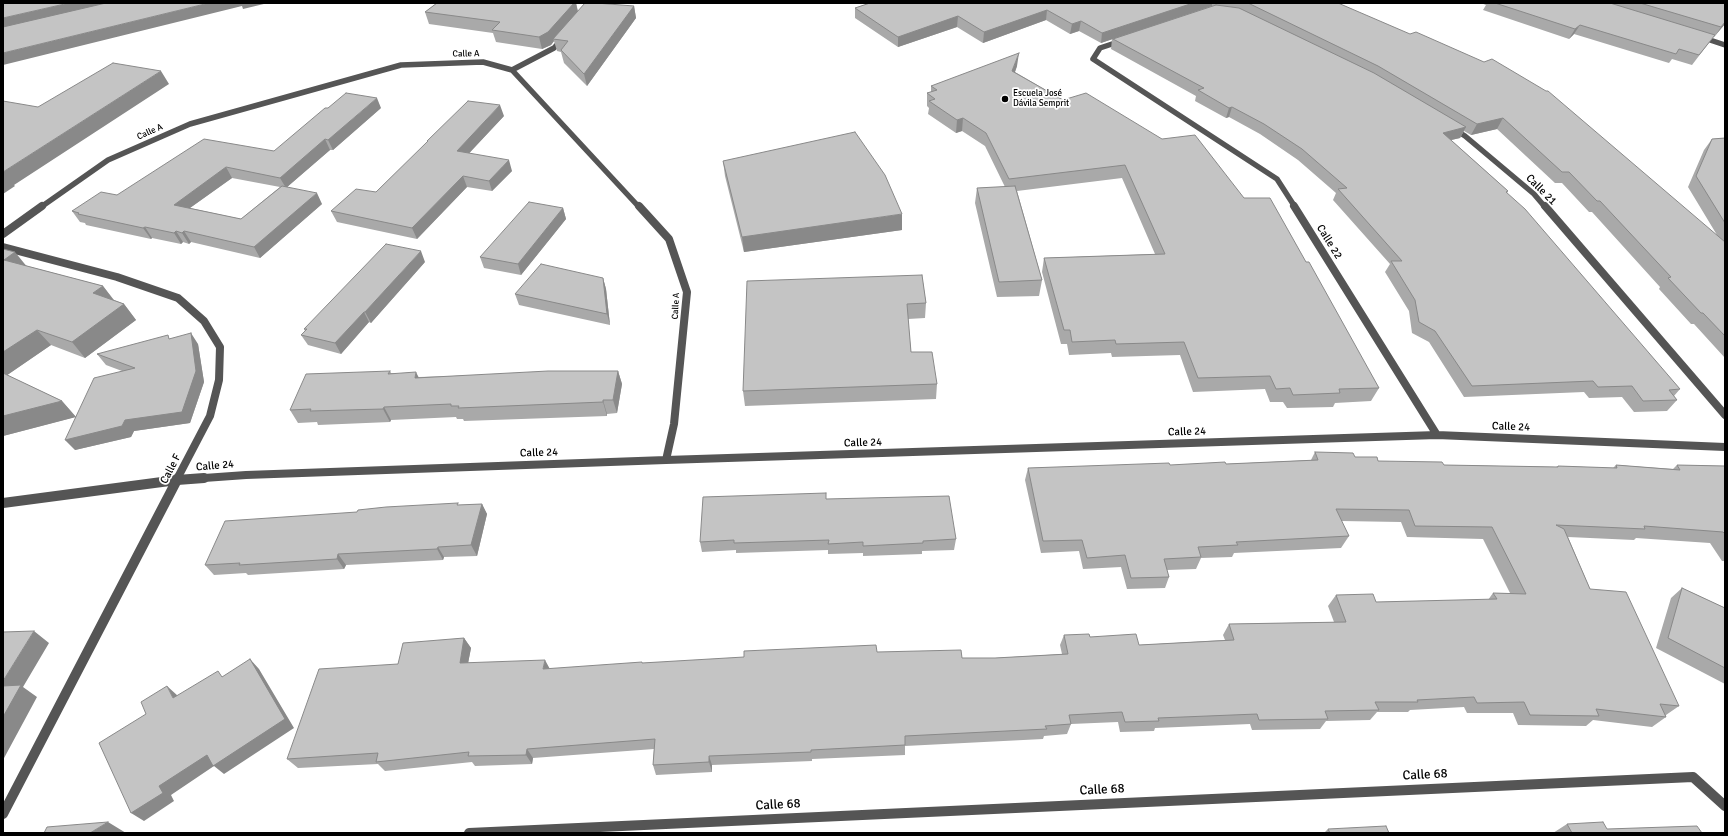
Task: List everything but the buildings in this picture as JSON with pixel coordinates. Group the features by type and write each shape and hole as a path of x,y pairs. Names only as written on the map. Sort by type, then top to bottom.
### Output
{"street":[{"path":"512,70 554,48 564,36"},
{"path":"1695,36 1725,45"},
{"name":"Calle 22","path":"1128,39 1100,48 1093,59 1277,179 1437,435"},
{"name":"Calle A","path":"3,234 108,160 190,124 401,65 483,62 512,70 669,239 687,292 674,424 666,460"},
{"name":"Calle 21","path":"1445,124 1465,136 1534,194 1725,415"},
{"name":"Calle F","path":"3,247 117,277 178,298 204,321 220,347 219,380 210,416 3,814"},
{"name":"Calle 24","path":"3,503 177,480 246,475 666,460 1437,435 1725,447"},
{"name":"Calle 68","path":"469,833 1693,777 1725,806"}],"place":[{"name":"Escuela José Dávila Semprit","path":"1005,99"}]}
